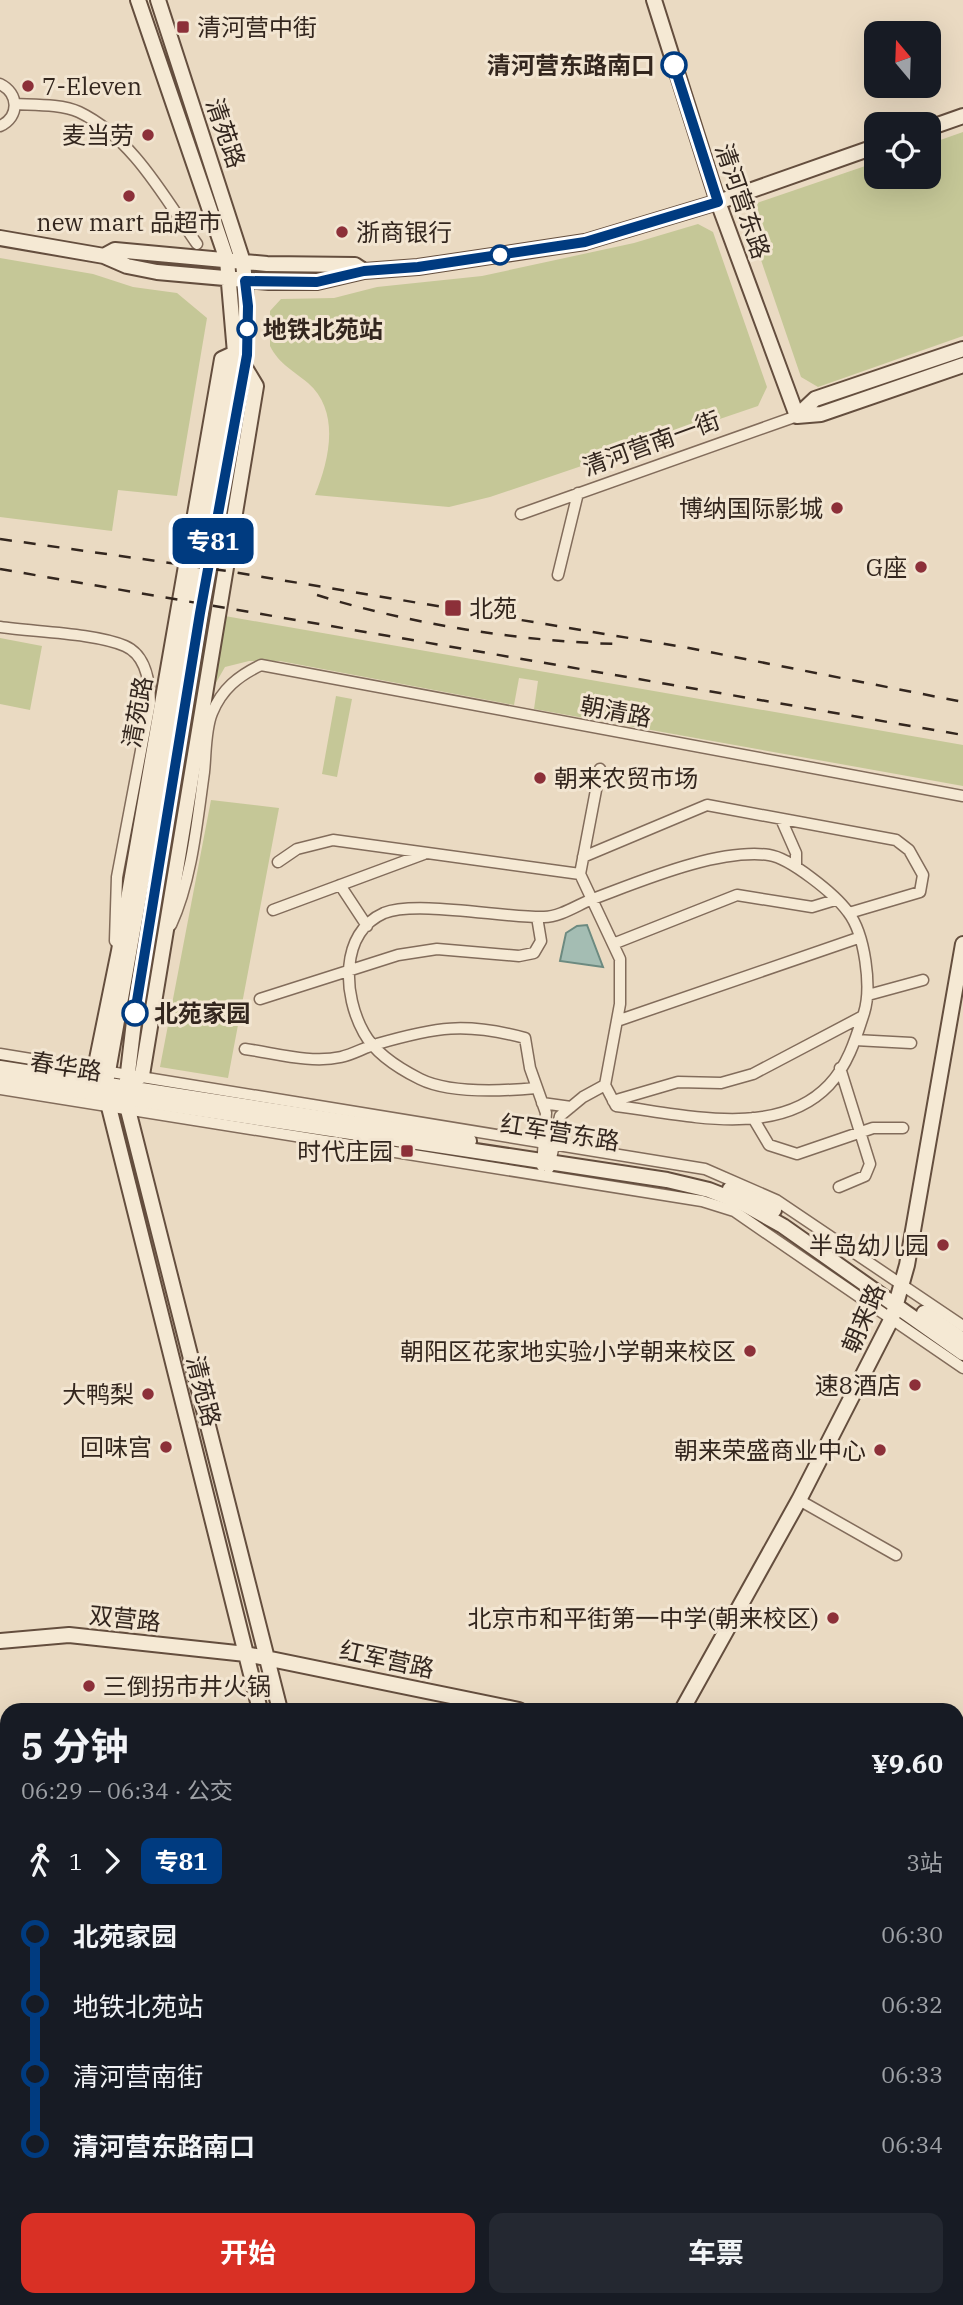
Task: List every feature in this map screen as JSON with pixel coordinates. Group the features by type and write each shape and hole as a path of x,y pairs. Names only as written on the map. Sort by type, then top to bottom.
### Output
{"street":[{"name":"清苑路","path":"105,1085 235,353 227,260 138,0"},
{"name":"清苑路","path":"158,0 243,262 248,306 244,366 137,996 129,1089 277,1703"},
{"name":"清河营东路","path":"654,0 718,202 797,415"},
{"path":"0,84 10,91 15,104 11,118 0,126"},
{"path":"15,104 77,111 116,135 151,177 197,244"},
{"path":"941,124 963,116"},
{"path":"0,237 104,256 127,266 158,272 245,281 317,282 364,271 418,267 585,242 718,202 864,151"},
{"path":"104,256 115,250 243,262 355,265 364,271"},
{"name":"清河营南一街","path":"797,415 815,399 963,349"},
{"name":"清苑路","path":"235,353 222,359 119,951 105,1085 258,1703"},
{"name":"清河营南一街","path":"521,514 797,415 821,414 963,365"},
{"name":"清苑路","path":"129,1089 162,945 256,386 244,366"},
{"path":"558,575 578,494"},
{"path":"0,627 97,639 127,646 141,661 150,684 150,703 117,877 115,943 125,981"},
{"name":"朝清路","path":"162,945 181,904 211,715 225,690 238,677 261,665 963,796"},
{"path":"536,1088 487,1092 423,1081 383,1056 364,1034 351,1000 348,964 360,932 385,913 417,909 548,917 591,900 693,865 740,855 771,855 796,867 849,913 867,965 868,995 855,1040 840,1068 829,1084 799,1106 753,1118 707,1117 616,1106 605,1085 617,1021 620,959 591,900 580,874 600,769"},
{"path":"583,857 707,805 896,840 909,850 923,875 920,892 849,913"},
{"path":"782,819 796,853 796,867"},
{"path":"278,862 297,849 333,841 580,874"},
{"path":"273,910 427,853"},
{"path":"340,885 367,926"},
{"path":"613,944 737,895 812,907 835,900"},
{"path":"260,999 398,955 438,949 519,956 534,953 541,941 537,917"},
{"path":"617,1021 858,937"},
{"name":"朝来路","path":"686,1703 799,1500 897,1301 963,944"},
{"path":"137,996 162,945"},
{"path":"868,995 923,980"},
{"path":"613,1101 678,1082 721,1083 753,1074 863,1016"},
{"path":"245,1049 312,1058 341,1057 374,1045 445,1027 487,1028 525,1038 536,1088 546,1113 547,1156"},
{"path":"855,1040 911,1043"},
{"path":"0,1054 105,1085 547,1156 668,1194 734,1211 897,1301 963,1326"},
{"name":"春华路","path":"0,1068 105,1085"},
{"path":"839,1187 865,1176 870,1164 840,1068"},
{"name":"春华路","path":"0,1079 105,1085"},
{"path":"0,1089 105,1085"},
{"name":"红军营东路","path":"105,1085 547,1156 668,1172 749,1195 788,1218 963,1353"},
{"path":"547,1156 560,1116 605,1085"},
{"path":"542,1103 571,1107"},
{"path":"753,1118 768,1145 797,1154 873,1128 903,1128"},
{"path":"897,1301 963,1367"},
{"name":"红军营东路","path":"897,1301 963,1340"},
{"path":"799,1500 896,1555"},
{"name":"双营路","path":"0,1641 69,1635 246,1654"},
{"name":"红军营路","path":"246,1654 485,1703"}],"green space":[{"path":"963,132 963,336 818,387 801,377 747,219 757,203 864,166 864,189 941,189 941,140"},
{"path":"698,224 713,232 767,387 758,406 490,497 449,507 315,495 328,452 328,422 318,395 282,362 270,346 270,311 281,299 334,298 377,287 482,276 634,243"},
{"path":"0,258 93,274 133,287 177,293 207,318 177,496 118,490 112,531 0,517"},
{"path":"225,616 963,745 963,786 534,709 538,681 519,678 514,705 280,661 249,661 225,667 210,693"},
{"path":"0,638 42,646 30,710 0,704"},
{"path":"336,696 352,699 337,777 322,774"},
{"path":"211,800 279,808 228,1078 160,1067"}],"shaded area":[{"path":"587,925 603,967 560,961 566,933 577,926"}],"railway":[{"path":"0,539 227,571 689,648 963,702"},
{"path":"0,569 963,735"},
{"path":"317,595 390,615 467,630 545,640 620,644"}],"bus line":[{"name":"专81","path":"135,1013 200,613 247,355 248,306 245,281 317,282 364,271 418,267 585,242 718,202 674,65"}],"place":[{"name":"清河营中街","path":"183,27"},
{"name":"清河营东路南口","path":"674,65"},
{"name":"7-Eleven","path":"28,86"},
{"name":"麦当劳","path":"148,135"},
{"name":"new mart 品超市","path":"129,196"},
{"name":"浙商银行","path":"342,232"},
{"name":"地铁北苑站","path":"247,329"},
{"name":"博纳国际影城","path":"837,508"},
{"name":"G座","path":"921,567"},
{"name":"北苑","path":"453,608"},
{"name":"朝来农贸市场","path":"540,778"},
{"name":"北苑家园","path":"135,1013"},
{"name":"时代庄园","path":"407,1151"},
{"name":"半岛幼儿园","path":"943,1245"},
{"name":"朝阳区花家地实验小学朝来校区","path":"750,1351"},
{"name":"速8酒店","path":"915,1385"},
{"name":"大鸭梨","path":"148,1394"},
{"name":"回味宫","path":"166,1447"},
{"name":"朝来荣盛商业中心","path":"880,1450"},
{"name":"北京市和平街第一中学(朝来校区)","path":"833,1618"},
{"name":"三倒拐市井火锅","path":"89,1686"}]}
